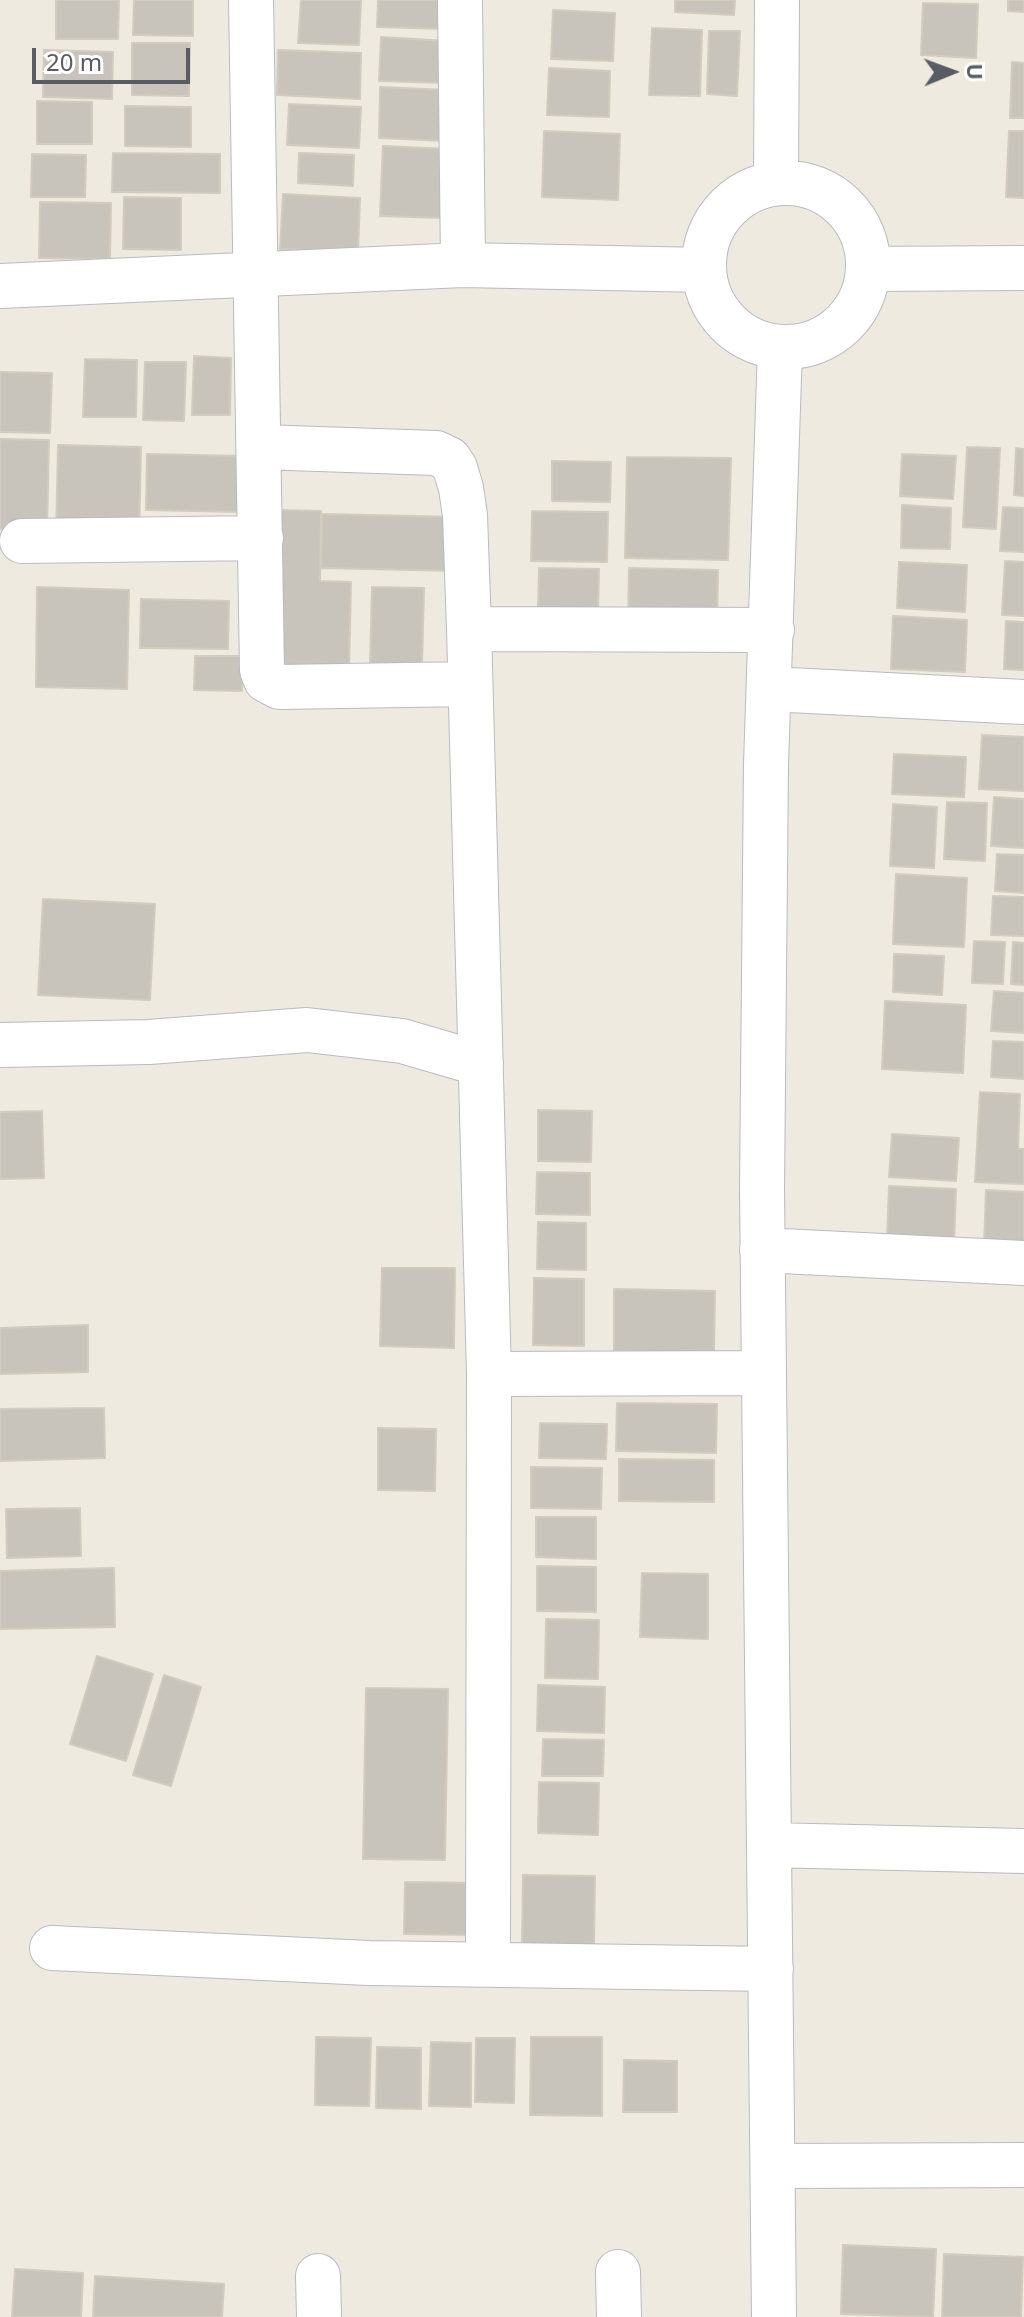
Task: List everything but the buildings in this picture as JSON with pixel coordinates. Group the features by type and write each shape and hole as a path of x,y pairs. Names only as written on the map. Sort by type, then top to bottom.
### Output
{"street":[{"path":"251,0 262,670 271,685 279,687 470,684"},
{"path":"460,0 463,265"},
{"path":"776,183 777,0"},
{"path":"776,183 804,184 831,195 852,214 866,240 869,269 865,291 855,311 841,328 823,340 802,347 780,348 757,343 736,331 719,314 709,294 704,270 708,240 722,212 746,192 776,183"},
{"path":"0,286 463,265 704,270"},
{"path":"869,269 1024,268"},
{"path":"774,2317 762,1250 766,764 780,348"},
{"path":"260,447 436,453 449,459 461,488 465,515 469,629 489,1374 488,1964"},
{"path":"22,541 261,538"},
{"path":"469,629 772,630"},
{"path":"770,689 1024,702"},
{"path":"0,1045 149,1042 307,1030 402,1041 481,1064"},
{"path":"762,1250 1024,1263"},
{"path":"489,1374 764,1373"},
{"path":"770,1845 1024,1851"},
{"path":"52,1948 369,1963 771,1969"},
{"path":"774,2166 1024,2165"},
{"path":"618,2272 619,2317"}]}
